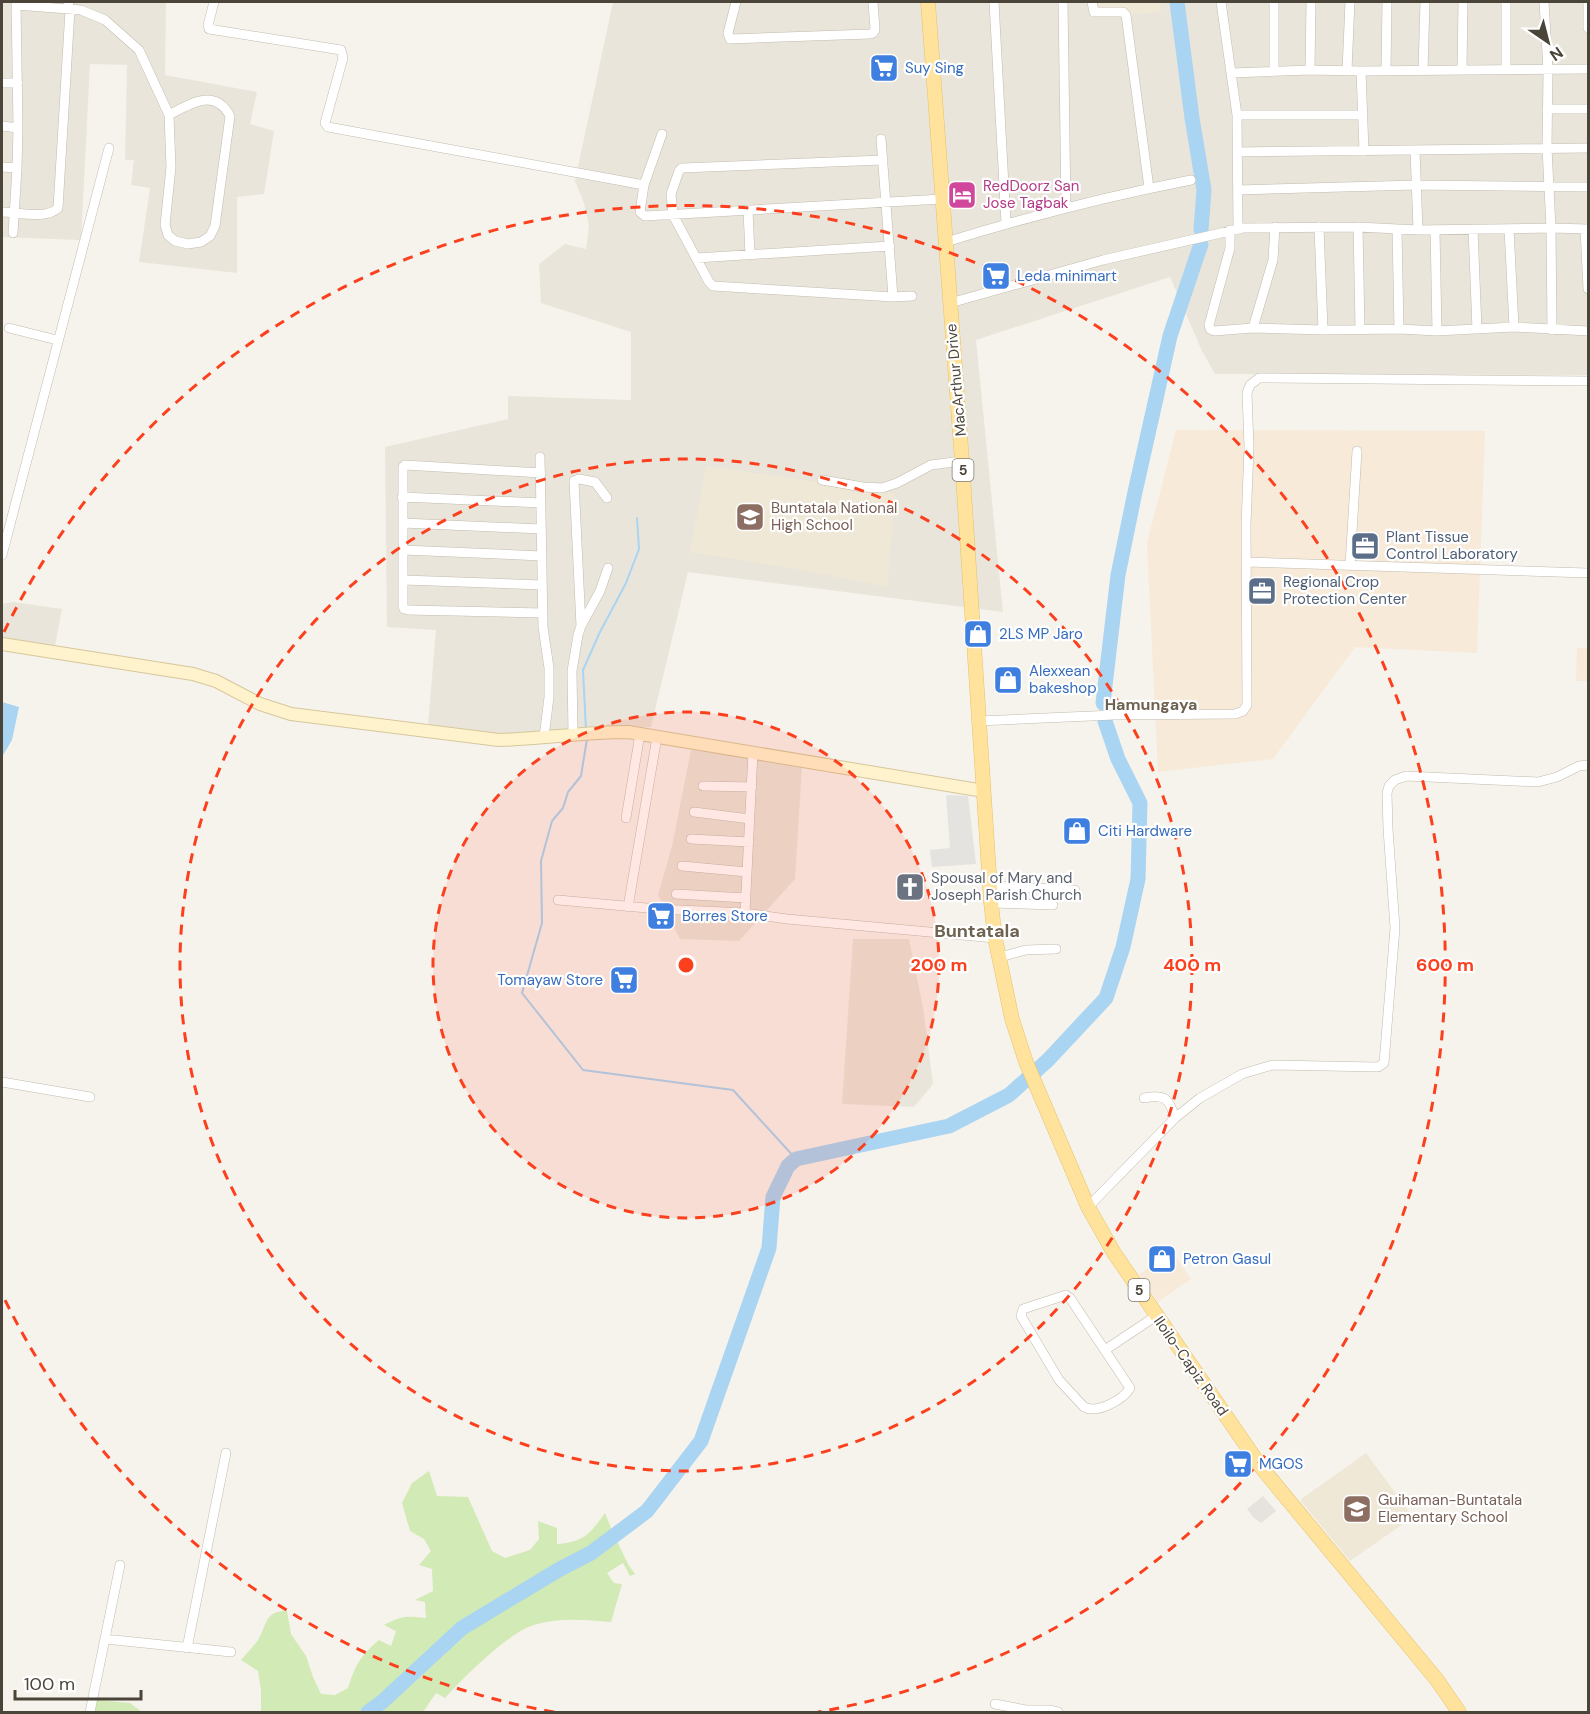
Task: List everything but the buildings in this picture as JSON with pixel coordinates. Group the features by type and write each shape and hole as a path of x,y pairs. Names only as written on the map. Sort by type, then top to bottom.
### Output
{"main road":[{"name":"MacArthur Drive","path":"928,2 995,938"},
{"name":"Iloilo-Capiz Road","path":"995,938 1012,1019 1026,1062 1088,1207 1114,1253 1155,1316 1261,1467 1437,1680 1459,1713"}],"street":[{"path":"214,2 209,28 341,50 343,58 325,123 328,127 644,185"},
{"path":"735,2 728,33 730,39 870,34 875,30 873,2"},
{"path":"994,2 1006,223"},
{"path":"1063,2 1066,208"},
{"path":"1092,2 1094,12 1123,12 1126,15 1149,188"},
{"path":"1221,2 1237,115 1238,190 1234,229 1209,325 1210,329 1214,331 1254,328 1323,330 1398,328 1437,331 1514,327 1588,331"},
{"path":"1274,2 1274,72"},
{"path":"1310,70 1311,2"},
{"path":"1347,70 1350,2"},
{"path":"1386,70 1387,2"},
{"path":"1423,70 1425,2"},
{"path":"1462,70 1463,2"},
{"path":"1506,2 1506,70"},
{"path":"1544,2 1548,70 1547,148 1551,228 1552,330"},
{"path":"1588,2 1588,28"},
{"path":"13,233 18,128 16,3 69,6 81,10 105,20 139,50 169,115 171,167 165,225 168,236 175,241 188,244 201,242 210,236 215,226 230,116 224,105 214,100 195,101 169,115"},
{"path":"2,212 46,215 58,208 69,6"},
{"path":"1232,73 1310,70 1588,69"},
{"path":"1361,71 1364,151"},
{"path":"2,83 18,83"},
{"path":"1547,109 1588,109"},
{"path":"1237,115 1362,115"},
{"path":"2,126 18,128"},
{"path":"662,134 644,185 640,212 642,215 651,217 887,201 942,200"},
{"path":"881,139 893,297"},
{"path":"2,555 109,148"},
{"path":"1237,152 1588,148"},
{"path":"1415,150 1418,230"},
{"path":"883,160 686,167 679,171 671,194 673,215 713,286 893,297 912,296"},
{"path":"2,167 17,168"},
{"path":"946,242 1006,223 1191,180"},
{"path":"1238,190 1416,185 1588,186"},
{"path":"748,210 750,255"},
{"path":"1254,328 1273,260 1275,227"},
{"path":"950,303 1104,260 1234,229 1275,227 1418,230 1587,229 1588,289"},
{"path":"1318,227 1323,330"},
{"path":"1358,227 1360,329"},
{"path":"1397,229 1398,328"},
{"path":"1473,229 1477,329"},
{"path":"1509,229 1514,327"},
{"path":"1435,230 1437,331"},
{"path":"696,258 890,246"},
{"path":"9,328 57,340"},
{"path":"980,721 1114,715 1235,714 1243,711 1247,705 1248,393 1250,385 1259,378 1588,381"},
{"path":"1350,565 1357,451"},
{"path":"540,457 543,627 549,668 544,737"},
{"path":"822,480 882,488 897,483 931,465 962,461"},
{"path":"541,473 405,465 402,471 403,606 408,610 543,613"},
{"path":"581,626 574,481 579,479 595,482 607,498"},
{"path":"402,497 541,502"},
{"path":"403,523 541,529"},
{"path":"403,550 542,556"},
{"path":"1246,562 1588,573"},
{"path":"576,734 572,671 578,635 600,591 608,568"},
{"path":"404,580 542,585"},
{"path":"2,644 193,674 216,681 260,704 291,714 499,740 600,732 640,734 984,791"},
{"path":"626,818 640,734"},
{"path":"628,907 657,737"},
{"path":"745,913 753,752"},
{"path":"1088,1207 1176,1118 1200,1098 1242,1074 1272,1065 1378,1067 1384,1063 1395,928 1387,793 1389,786 1395,780 1406,776 1538,782 1557,777 1579,766 1588,765"},
{"path":"702,786 752,787"},
{"path":"694,812 750,819"},
{"path":"691,839 749,842"},
{"path":"682,866 747,872"},
{"path":"990,886 1075,890"},
{"path":"676,894 746,898"},
{"path":"558,900 628,907 745,913 995,938"},
{"path":"991,903 1053,905"},
{"path":"1000,957 1026,950 1056,949"},
{"path":"2,1082 90,1097"},
{"path":"1144,1098 1156,1096 1167,1100 1176,1118"},
{"path":"1066,1295 1105,1350 1128,1383 1129,1390 1111,1403 1089,1409 1072,1396 1059,1380 1023,1320 1022,1311 1066,1295"},
{"path":"1105,1350 1155,1316"},
{"path":"187,1648 226,1453"},
{"path":"90,1713 120,1565"},
{"path":"105,1640 231,1652"},
{"path":"995,1704 1025,1711 1049,1710 1058,1713"}],"shaded area":[{"path":"2,2 166,2 165,75 257,92 250,124 274,131 264,194 237,197 237,273 139,262 150,188 131,185 134,160 125,160 127,65 90,64 81,240 2,237"},
{"path":"613,2 1588,2 1588,375 1215,374 1202,351 1170,277 976,340 1003,612 688,572 651,727 490,735 428,725 436,630 387,627 385,447 508,419 508,396 631,400 631,332 541,303 539,264 565,244 586,249 589,226 584,203 575,181"},
{"path":"1094,2 1160,2 1161,12 1095,17"},
{"path":"1176,430 1485,431 1477,653 1355,647 1273,759 1158,772 1147,543"},
{"path":"706,466 895,493 887,587 797,569 690,552"},
{"path":"13,602 62,609 55,646 2,637 2,604"},
{"path":"1577,648 1588,648 1588,681 1576,681"},
{"path":"691,750 802,766 795,879 739,941 680,939 658,895 672,846"},
{"path":"946,795 968,796 976,864 932,867 930,850 950,848"},
{"path":"853,939 909,939 923,1007 933,1084 914,1107 842,1104"},
{"path":"1172,1251 1191,1279 1158,1302 1139,1274"},
{"name":"Guihaman-Buntatala Elementary School","path":"1366,1453 1413,1517 1350,1561 1300,1500"},
{"path":"1263,1496 1276,1511 1261,1523 1247,1509"}],"green space":[{"path":"429,1471 437,1496 468,1497 492,1551 505,1558 530,1550 539,1539 538,1521 557,1528 557,1544 586,1536 605,1513 613,1533 599,1545 461,1625 364,1712 261,1712 258,1671 241,1660 258,1640 268,1619 274,1613 287,1611 291,1634 306,1656 321,1694 335,1695 348,1688 359,1662 379,1640 391,1646 396,1631 384,1625 405,1617 426,1618 425,1602 415,1600 433,1591 432,1569 419,1565 431,1551 424,1539 410,1531 402,1503 412,1483"},
{"path":"616,1539 635,1574 630,1576 623,1563 607,1573 614,1583 622,1584 611,1622 563,1620 534,1625 524,1629 500,1646 474,1668 445,1698 436,1693 423,1712 376,1712 470,1627"},
{"path":"97,1700 130,1703 142,1712 95,1712"}],"water":[{"path":"2,702 19,707 12,740 2,757"}],"waterway":[{"path":"1177,2 1204,190 1201,230"},
{"path":"1103,703 1118,575 1135,492 1170,336 1201,244"},
{"path":"586,730 583,670 626,583 639,549 637,518"},
{"path":"368,1712 382,1702 462,1628 591,1553 647,1511 701,1441 769,1248 773,1197 788,1166 796,1159 949,1126 1009,1095 1048,1060 1106,998 1123,947 1138,879 1140,803 1118,759 1105,721"},
{"path":"587,739 581,776 568,792 563,808 552,821 541,861 542,923 522,993 583,1070 733,1090 796,1159"}],"place":[{"name":"Suy Sing","path":"884,68"},
{"name":"RedDoorz San Jose Tagbak","path":"962,195"},
{"name":"Leda minimart","path":"996,276"},
{"name":"Buntatala National High School","path":"750,517"},
{"name":"Plant Tissue Control Laboratory","path":"1365,546"},
{"name":"Regional Crop Protection Center","path":"1262,591"},
{"name":"2LS MP Jaro","path":"978,634"},
{"name":"Alexxean bakeshop","path":"1008,680"},
{"name":"Citi Hardware","path":"1077,831"},
{"name":"Spousal of Mary and Joseph Parish Church","path":"910,887"},
{"name":"Borres Store","path":"661,916"},
{"name":"Tomayaw Store","path":"624,980"},
{"name":"Petron Gasul","path":"1162,1259"},
{"name":"MGOS","path":"1238,1464"},
{"name":"Guihaman-Buntatala Elementary School","path":"1357,1509"}],"district":[{"name":"Hamungaya","path":"1151,704"},
{"name":"Buntatala","path":"977,931"}]}
